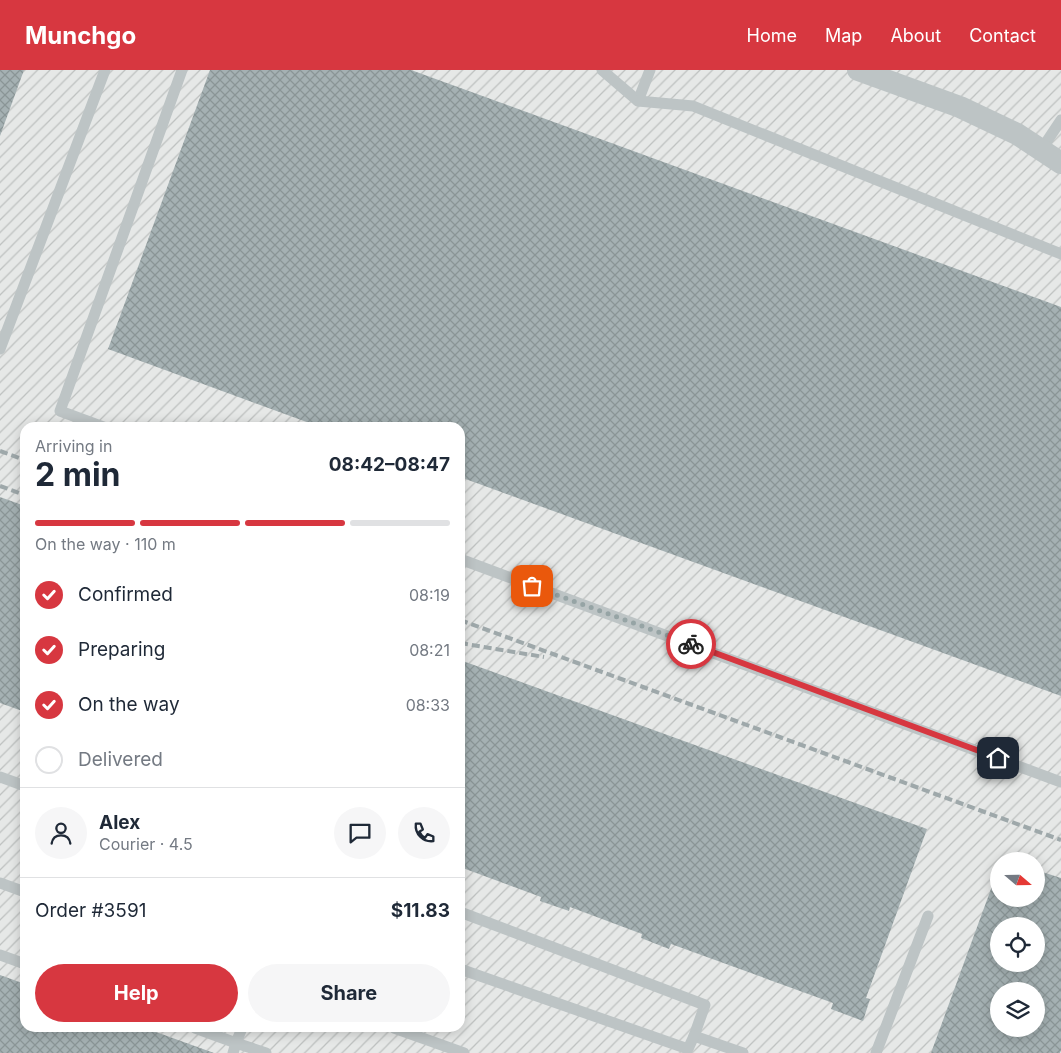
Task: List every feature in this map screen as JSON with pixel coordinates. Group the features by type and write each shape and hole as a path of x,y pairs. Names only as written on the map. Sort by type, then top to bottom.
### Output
{"street":[{"path":"858,70 960,107 1017,134 1061,163"}],"lane":[{"path":"0,349 105,70"},
{"path":"90,422 60,411 182,70"},
{"path":"602,70 638,100 693,106 1061,254"},
{"path":"638,100 650,70"},
{"path":"1041,150 1061,120"},
{"path":"465,561 1061,782"},
{"path":"0,777 20,784"},
{"path":"0,883 20,890"},
{"path":"465,914 705,1005 688,1049 465,971"},
{"path":"876,1053 928,916"},
{"path":"0,955 20,962"},
{"path":"204,1032 235,1048 266,1053"},
{"path":"235,1048 241,1032"},
{"path":"405,1032 464,1053"},
{"path":"694,1036 743,1053"}],"shaded area":[{"path":"0,70 1061,70 1061,1053 0,1053"}],"building":[{"path":"0,70 24,70 0,136"},
{"path":"210,70 411,70 1061,307 1061,696 465,479 465,422 307,422 108,349"},
{"path":"0,497 20,504 20,710 0,703"},
{"path":"465,662 927,829 866,998 870,999 863,1021 831,1009 833,1003 671,944 669,949 641,938 642,934 570,907 569,911 540,901 541,897 465,869"},
{"path":"1045,873 1061,878 1060,1053 931,1053 990,892 990,908 1045,908"},
{"path":"0,975 20,982 20,1032 156,1032 214,1053 0,1053"}],"railway":[{"path":"0,451 20,458"},
{"path":"0,486 20,493"},
{"path":"465,622 1061,840"},
{"path":"465,644 544,657"}],"way so far":[{"path":"532,586 691,644"}],"route":[{"path":"691,644 998,758"}]}
